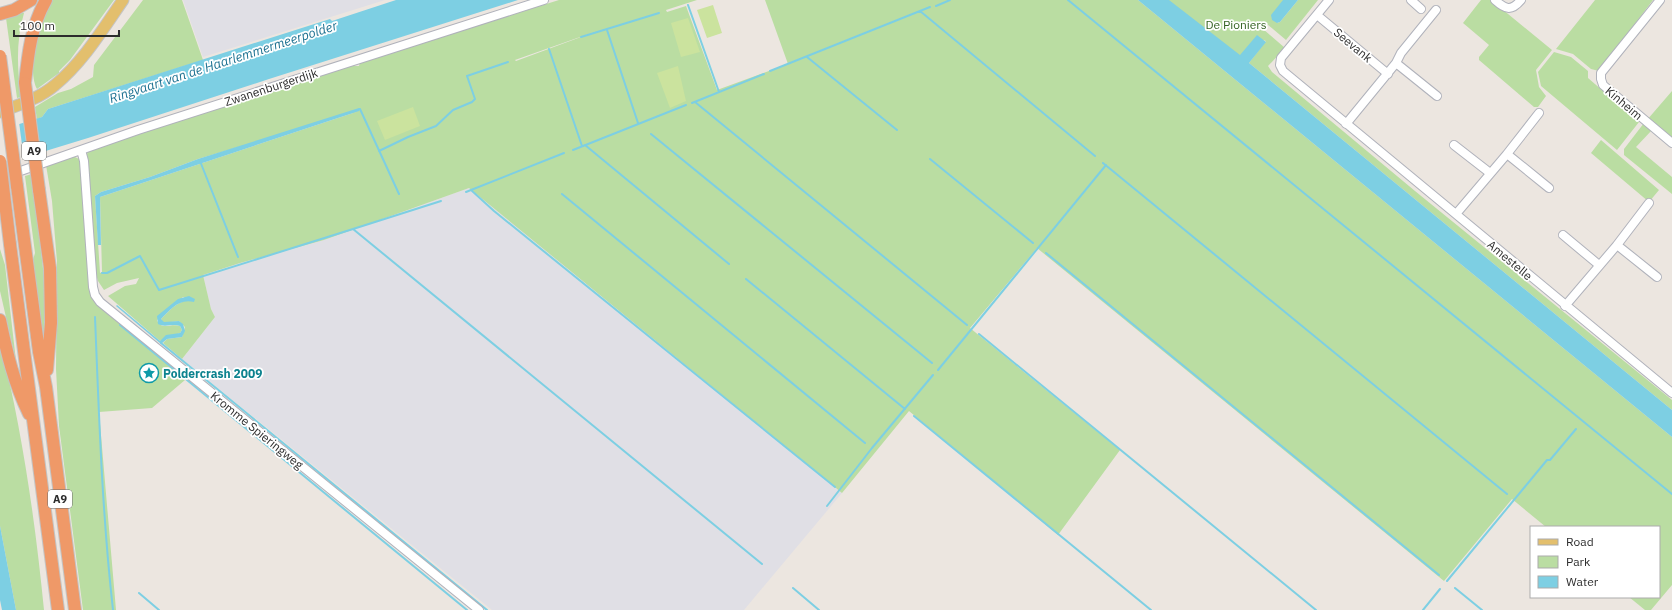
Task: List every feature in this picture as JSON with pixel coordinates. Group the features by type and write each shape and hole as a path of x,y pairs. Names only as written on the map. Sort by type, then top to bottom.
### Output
{"highway":[{"path":"0,14 14,10 31,0"},
{"name":"A9","path":"37,0 29,20 23,43 22,55 50,268 51,323 46,387"},
{"name":"A9","path":"25,83 32,35 39,14 46,0"},
{"name":"A9","path":"0,56 75,610"},
{"name":"A9","path":"0,161 58,610"},
{"name":"A9","path":"0,320 8,358 18,390 34,424"}],"main road":[{"path":"0,112 36,98 55,85 82,58 123,0"}],"street":[{"name":"Zwanenburgerdijk","path":"0,178 81,150 544,0"},
{"path":"1317,15 1329,0"},
{"path":"1411,0 1422,9"},
{"path":"1494,0 1503,7 1510,8 1521,0"},
{"name":"Kinheim","path":"1660,0 1601,73 1600,79 1603,85 1672,143"},
{"path":"1346,124 1388,74 1401,53 1436,10"},
{"name":"Amestelle","path":"1317,15 1281,58 1280,65 1283,71 1565,306 1672,393"},
{"name":"Seevank","path":"1317,15 1388,74"},
{"path":"1396,63 1437,96"},
{"path":"1456,214 1507,154 1539,113"},
{"path":"1454,145 1490,174"},
{"name":"Kromme Spieringweg","path":"81,150 84,161 93,288 95,295 100,302 479,610"},
{"path":"1507,154 1549,188"},
{"path":"1565,306 1617,245 1649,203"},
{"path":"1563,235 1599,266"},
{"path":"1617,245 1657,277"}],"shaded area":[{"path":"183,0 385,0 203,57"},
{"path":"469,188 842,493 744,610 492,610 182,359 215,317 211,309 203,275 240,263 324,240"}],"green space":[{"path":"51,0 114,0 70,60 59,71 59,73 37,89 33,77 34,46 37,34"},
{"path":"143,0 182,0 203,60 48,109 42,117 37,119 35,107 58,93 71,89 93,77 94,65"},
{"path":"559,0 697,0 666,10 667,12 686,6 717,90 788,64 765,0 1138,0 1672,437 1672,585 1651,610 1645,610 1630,598 1660,598 1660,526 1545,526 1512,499 1444,581 1037,248 970,328 1120,450 1058,535 909,411 842,493 469,188 324,240 240,263 203,275 211,309 215,317 182,359 163,343 167,339 182,337 185,327 179,321 163,323 161,319 177,305 189,300 183,297 157,320 161,325 177,325 180,326 182,330 180,333 160,341 108,296 125,286 136,284 139,278 117,283 104,290 98,281 96,274 85,156 90,150 348,66 359,66 360,62","holes":["597,31 516,61 515,60","359,111 100,197 102,272 100,273 95,196 101,192 150,177 198,159"]},
{"name":"De Pioniers","path":"1166,0 1286,0 1277,23 1280,22 1298,0 1318,0 1286,40 1267,24 1263,29 1285,48 1268,66 1272,72 1415,191 1672,400 1672,410 1249,63 1266,41 1263,40 1239,57"},
{"path":"1481,0 1491,0 1552,50 1536,70 1539,87 1546,96 1538,107 1534,107 1479,60 1479,57 1489,45 1463,23"},
{"path":"1595,0 1653,0 1599,71 1591,69 1573,54 1556,49"},
{"path":"713,5 722,33 707,38 697,10"},
{"path":"24,13 18,44 21,97 17,98 6,18"},
{"path":"688,18 700,52 681,57 671,23"},
{"path":"1554,52 1571,57 1588,71 1588,78 1639,122 1617,150 1541,86 1538,72"},
{"path":"678,66 686,101 670,108 657,73"},
{"path":"1672,91 1672,140 1647,120"},
{"path":"413,107 420,126 385,140 377,121"},
{"path":"1644,123 1652,130 1636,147 1672,177 1672,194 1624,155 1624,149"},
{"path":"1601,140 1659,190 1649,202 1591,153"},
{"path":"70,157 79,159 81,164 81,187 86,220 85,239 88,249 92,294 185,380 152,408 99,412 116,610 83,610 59,426 56,369 57,262 52,201 46,165"},
{"path":"32,174 44,277 46,369 32,263 35,253 25,176"},
{"path":"0,249 5,265 16,361 0,291"},
{"path":"0,341 15,408 27,475 44,610 16,610 0,526"}],"water":[{"name":"Ringvaart van de Haarlemmermeerpolder","path":"396,0 518,0 0,165 0,130 42,117 48,109 330,19 332,21"},
{"path":"1138,0 1169,0 1240,55 1257,35 1266,42 1249,63 1672,410 1672,437"},
{"path":"1283,0 1298,0 1280,22 1277,23 1272,20 1271,15"},
{"path":"359,108 359,111 100,197 101,245 98,245 95,196 101,192 150,177 198,159"},
{"path":"189,296 195,299 194,302 189,301 179,303 161,319 164,322 179,321 183,324 185,331 182,337 167,339 161,344 116,306 117,305 160,341 166,335 180,333 182,330 180,326 177,325 163,326 158,324 157,316 178,299"},
{"path":"0,526 16,610 2,610 0,600"}],"pier":[{"path":"19,122 24,160 0,167 0,128"}],"waterway":[{"path":"936,6 950,0"},
{"path":"1068,0 1672,494"},
{"path":"688,5 719,92"},
{"path":"770,71 930,7"},
{"path":"920,11 1095,156"},
{"path":"581,37 659,13"},
{"path":"607,30 638,123"},
{"path":"549,49 582,146"},
{"path":"807,57 897,130"},
{"path":"379,151 436,126 453,110 472,102 475,99 467,76 508,62"},
{"path":"692,103 764,74"},
{"path":"695,102 967,325"},
{"path":"573,150 686,105"},
{"path":"360,109 399,194"},
{"path":"651,134 932,363"},
{"path":"585,145 729,264"},
{"path":"471,190 564,153"},
{"path":"930,159 1033,243"},
{"path":"200,161 238,257"},
{"path":"1103,163 1507,494"},
{"path":"938,370 1106,165"},
{"path":"466,192 471,190 494,211 835,487"},
{"path":"562,194 865,443"},
{"path":"353,229 441,201"},
{"path":"102,273 107,273 140,256 159,290 353,229 762,564"},
{"path":"1046,253 1439,575"},
{"path":"746,279 905,409"},
{"path":"95,317 104,501 113,610"},
{"path":"120,325 467,610"},
{"path":"979,334 1316,610"},
{"path":"161,343 487,610"},
{"path":"827,506 872,448 933,375"},
{"path":"914,416 1151,610"},
{"path":"1447,581 1547,460 1550,460 1576,429"},
{"path":"793,588 819,610"},
{"path":"1455,588 1482,610"},
{"path":"1423,610 1440,589"},
{"path":"139,593 159,610"}],"place":[{"name":"Poldercrash 2009","path":"149,373"}]}
